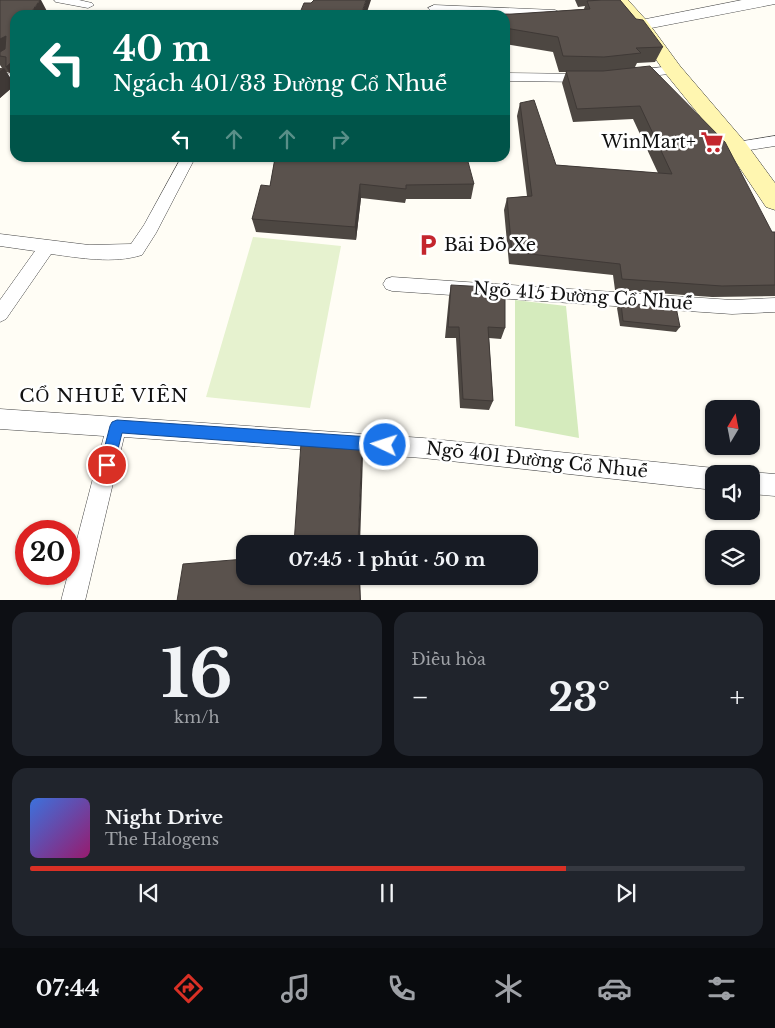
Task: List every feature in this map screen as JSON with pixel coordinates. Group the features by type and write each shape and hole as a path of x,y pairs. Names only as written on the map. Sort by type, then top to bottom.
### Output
{"main road":[{"path":"619,6 641,25 673,70 737,147 775,202"}],"street":[{"path":"641,25 769,0"}],"lane":[{"path":"60,0 92,2"},
{"path":"82,10 92,2"},
{"path":"434,8 487,10"},
{"path":"510,11 566,13"},
{"path":"625,75 673,70"},
{"path":"510,77 598,78"},
{"path":"737,147 775,142"},
{"path":"0,240 47,247 117,253 136,250 150,229 186,162"},
{"path":"0,314 47,247"},
{"name":"Ngõ 415 Đường Cổ Nhuế","path":"392,284 732,307 775,305"},
{"name":"Ngõ 401 Đường Cổ Nhuế","path":"0,419 423,448 705,478"},
{"path":"73,600 117,426"},
{"path":"760,484 775,485"}],"green space":[{"path":"253,237 341,246 310,408 206,397"},
{"path":"515,300 566,306 579,438 515,426"}],"building":[{"path":"0,0 40,0 33,10 10,10 10,63 6,67 6,57 0,56 0,52 5,49 6,36 0,39"},
{"path":"314,0 366,0 363,10 301,10 304,3 311,3"},
{"path":"620,0 636,19 643,20 663,47 636,48 641,53 604,57 563,56 558,37 510,29 510,14 590,9 587,1"},
{"path":"650,66 725,142 772,232 775,232 775,285 722,286 622,279 620,264 512,252 507,198 532,196 520,103 534,100 556,165 672,174 640,106 577,109 566,71 603,71"},
{"path":"274,162 468,162 474,184 406,185 406,189 360,184 355,227 252,219 261,185 270,186"},
{"path":"451,285 505,288 505,328 488,327 493,401 463,399 459,327 448,327"},
{"path":"621,303 676,307 680,327 623,321"},
{"path":"301,443 362,447 358,535 295,535"},
{"path":"236,560 236,585 359,585 360,600 177,600 183,564"}],"place":[{"name":"WinMart+","path":"712,142"},
{"name":"Bãi Đỗ Xe","path":"428,245"}],"district":[{"name":"CỔ NHUẾ VIÊN","path":"104,395"}],"route":[{"path":"107,465 117,426 385,445"}]}
